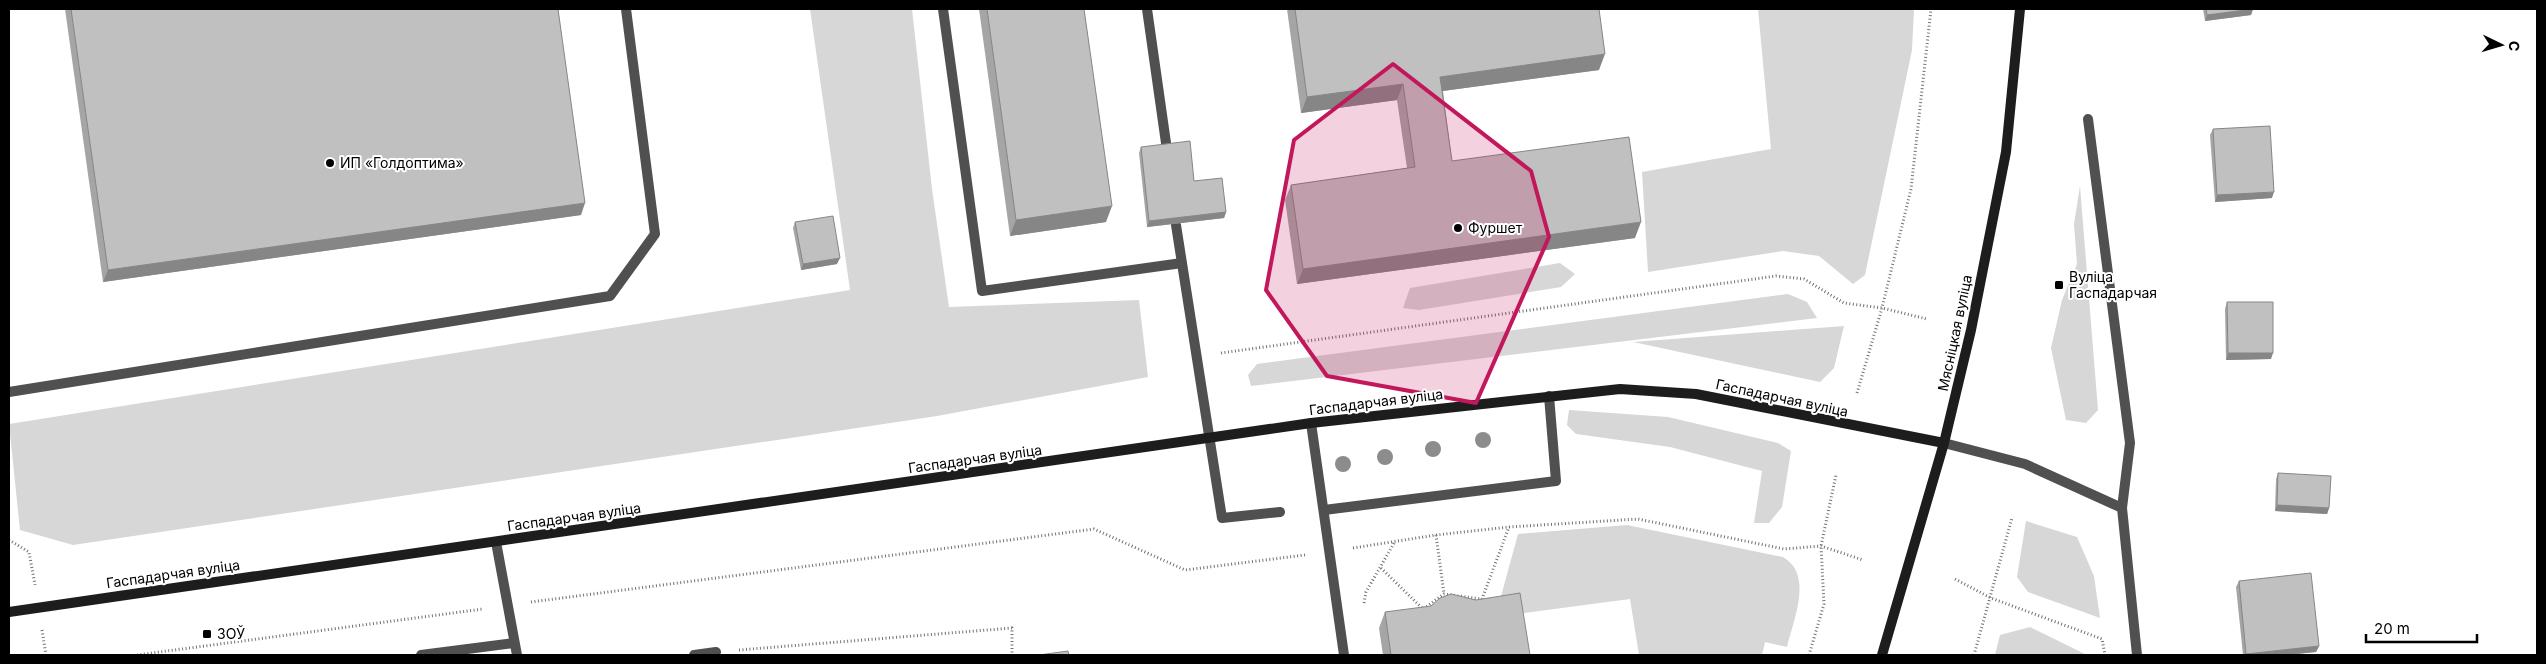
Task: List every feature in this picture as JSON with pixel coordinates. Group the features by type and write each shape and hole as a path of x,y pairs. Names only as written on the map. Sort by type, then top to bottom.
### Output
{"street":[{"name":"Мясніцкая вуліца","path":"1882,655 1944,443 1971,330 2006,152 2020,9"},
{"name":"Гаспадарчая вуліца","path":"9,612 1311,423 1620,389 1696,394 1944,443"}],"lane":[{"path":"9,392 610,296 655,234 626,9"},
{"path":"943,9 982,291 1182,263"},
{"path":"1147,9 1167,150"},
{"path":"2088,119 2130,443 2122,508 2137,655"},
{"path":"1176,225 1222,518 1280,512"},
{"path":"1324,510 1556,481 1549,396"},
{"path":"1311,423 1344,655"},
{"path":"1944,443 2025,464 2122,508"},
{"path":"496,542 516,655"},
{"path":"421,655 514,643"},
{"path":"694,655 716,652"}],"path":[{"path":"1857,393 1882,308 1910,189 1930,9"},
{"path":"1197,356 1776,276 1804,279 1844,303 1882,308 1926,319"},
{"path":"1809,655 1824,604 1821,546 1836,475"},
{"path":"1974,655 2012,518"},
{"path":"136,655 1094,529 1185,570 1330,552 1436,535 1509,527 1638,520 1784,549 1821,546 1863,560"},
{"path":"1381,568 1423,609 1444,594 1482,599 1509,527"},
{"path":"1436,535 1444,602"},
{"path":"1362,611 1366,592 1395,542"},
{"path":"1955,579 1991,598 2102,639 2105,655"},
{"path":"716,652 1012,628 1012,655"}],"highlighted area":[{"path":"1393,64 1531,171 1549,237 1476,403 1327,376 1266,290 1294,140"}],"shaded area":[{"path":"810,9 912,9 932,189 949,307 1139,300 1148,377 937,416 73,545 20,530 9,424 850,290"},
{"path":"1758,9 1914,9 1912,50 1865,275 1853,284 1819,256 1783,251 1648,272 1642,172 1771,149"},
{"path":"2080,186 2098,410 2086,423 2066,420 2051,348 2062,300 2077,264 2074,224"},
{"path":"1560,263 1575,274 1561,287 1419,310 1403,308 1410,288"},
{"path":"1788,294 1807,302 1817,318 1251,386 1248,375 1257,364"},
{"path":"1844,326 1834,368 1820,382 1633,342"},
{"path":"1569,410 1668,417 1778,443 1791,451 1782,507 1769,523 1754,523 1762,471 1670,447 1576,434 1567,425"},
{"path":"2026,521 2077,537 2094,576 2100,618 2028,592 2017,577"},
{"path":"1627,525 1783,557 1792,565 1798,575 1799,586 1797,611 1787,647 1765,642 1762,655 1639,655 1630,599 1524,613 1516,603 1500,600 1518,534"},
{"path":"2030,627 2087,655 1995,655 2000,635"}],"building":[{"name":"ИП «Голдоптима»","path":"71,9 558,9 585,203 108,270"},
{"path":"987,9 1084,9 1112,206 1016,220"},
{"path":"1295,9 1599,9 1605,54 1440,77 1452,161 1629,137 1641,222 1303,269 1291,185 1415,167 1403,84 1307,97"},
{"path":"2206,9 2253,9 2207,15"},
{"path":"2270,126 2274,192 2217,195 2213,129"},
{"path":"1190,141 1194,181 1222,178 1226,212 1149,221 1141,147"},
{"path":"833,216 840,258 803,264 795,222"},
{"path":"2227,302 2273,302 2273,353 2228,353"},
{"path":"2278,473 2331,476 2329,508 2277,505"},
{"path":"2311,573 2319,646 2246,654 2239,581"},
{"path":"1520,593 1530,655 1391,655 1385,612 1431,606 1440,598 1451,594 1476,600"},
{"path":"1068,651 1069,655 1039,655"}],"place":[{"name":"ИП «Голдоптима»","path":"330,163"},
{"name":"Фуршет","path":"1458,228"},
{"name":"Вуліца Гаспадарчая","path":"2059,285"},
{"name":"ЗОЎ","path":"207,634"}]}
